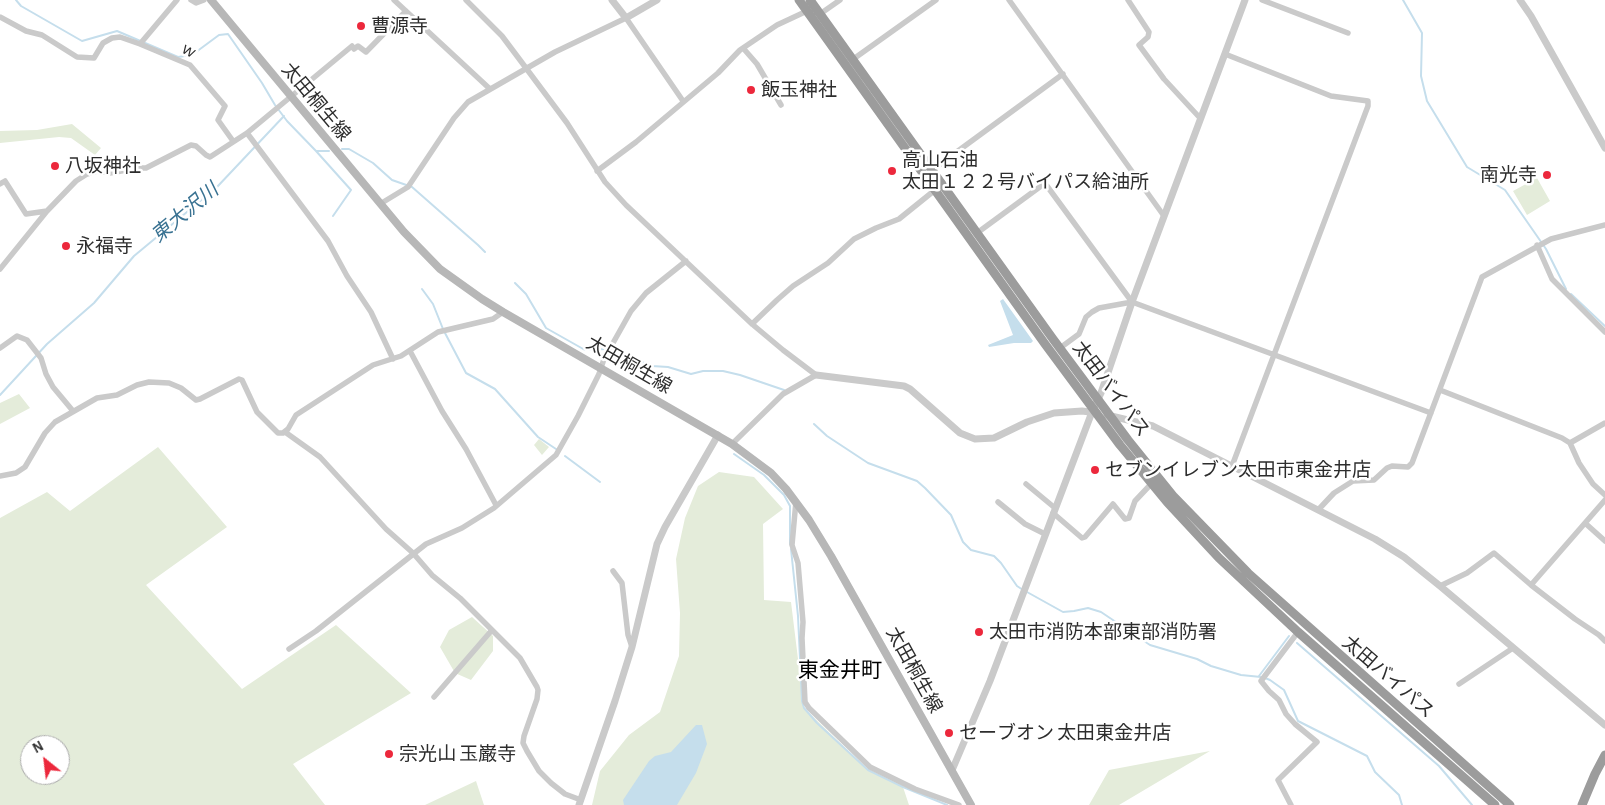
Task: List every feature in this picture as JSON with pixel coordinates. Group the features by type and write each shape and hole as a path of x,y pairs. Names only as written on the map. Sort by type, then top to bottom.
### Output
{"highway":[{"name":"太田バイパス","path":"799,0 1094,411 1152,483 1219,558 1298,632 1495,805"},
{"name":"太田バイパス","path":"810,0 1060,348 1128,440 1174,496 1248,573 1510,805"},
{"path":"1582,805 1605,755"}],"main road":[{"name":"太田桐生線","path":"211,0 413,243 440,270 503,312 718,435 771,473 796,501 831,556 971,805"}],"street":[{"path":"141,42 177,0"},
{"path":"191,0 196,3 204,0"},
{"path":"394,0 490,89"},
{"path":"466,0 502,36 527,68 598,171 626,206 686,260 752,324 816,375 904,386 910,389 960,433 975,439 994,438 1027,422 1066,411 1094,411 1154,426 1376,538 1404,557 1440,586 1605,725"},
{"path":"612,0 683,101"},
{"path":"380,204 409,185 462,107 555,52 626,18 657,0"},
{"path":"820,14 840,0"},
{"path":"852,60 936,0"},
{"path":"1009,0 1164,216"},
{"path":"1128,0 1149,32 1148,37 1139,45 1164,79 1200,118"},
{"path":"953,768 990,681 1054,510 1094,411 1132,302 1245,0"},
{"path":"1262,0 1348,33"},
{"path":"1520,0 1605,148"},
{"path":"0,269 47,212 76,181 87,174 97,171 110,173 146,168 194,145 210,157 247,133 352,46 354,49 358,46 366,52 406,11"},
{"path":"598,171 636,142 718,73 743,48 777,25 807,11"},
{"name":"w","path":"0,17 26,31 42,35 77,57 94,58 103,43 108,39 120,38 141,42 190,65 225,106 218,120 233,141"},
{"path":"743,48 757,64 781,105"},
{"path":"1225,54 1330,96 1368,101 1368,106 1232,466"},
{"path":"932,170 1063,74"},
{"path":"247,133 328,241 347,276 372,312 393,359"},
{"path":"0,184 5,181 26,214 47,212"},
{"path":"977,233 1041,186 1047,186 1132,302"},
{"path":"752,324 793,286 828,263 854,240 876,228 899,219 935,190"},
{"path":"1319,509 1334,493 1353,481 1374,480 1387,468 1411,465 1482,277 1537,245 1558,237 1605,225"},
{"path":"1537,245 1552,279 1605,332"},
{"path":"290,649 316,631 413,553 431,541 462,528 484,515 554,457 560,451 631,311 646,293 686,260"},
{"path":"1060,348 1079,334 1086,318 1092,312 1099,308 1132,302 1431,413"},
{"path":"0,476 16,473 24,467 45,433 55,422 97,398 117,394 149,382 168,383 182,388 196,400 239,379 244,382 257,412 278,433 283,434 296,415 374,365 410,351 443,330 493,319 503,312"},
{"path":"0,348 18,336 27,340 41,358 53,387 73,411"},
{"path":"410,351 442,412 466,450 496,505"},
{"path":"732,444 783,394 816,375"},
{"path":"1440,390 1562,438 1570,443 1586,474 1593,484 1605,495"},
{"path":"1570,443 1605,423"},
{"path":"285,432 320,457 386,529 413,553 432,576 460,598 520,658 538,687 537,700 523,743 539,770 551,783 565,794 580,802 632,647 643,596 660,535 718,435"},
{"path":"1026,484 1082,538 1085,537 1113,504 1125,519 1129,518 1135,502 1152,483"},
{"path":"1531,585 1605,500"},
{"path":"796,501 792,545 798,563 803,622 805,702 808,708 870,768 899,782 959,805"},
{"path":"998,502 1025,524 1045,534"},
{"path":"1585,523 1605,541"},
{"path":"1440,586 1467,573 1494,553 1531,585 1605,641"},
{"path":"613,571 622,583 628,635 632,647"},
{"path":"434,697 492,630"},
{"path":"1291,805 1278,780 1317,742 1295,724 1286,714 1279,700 1261,681 1298,632"},
{"path":"1459,684 1513,648"}],"green space":[{"path":"72,124 101,148 95,155 71,138 59,137 0,143 0,131 37,130"},
{"path":"1537,178 1550,201 1527,215 1513,191"},
{"path":"19,394 30,408 0,424 0,403"},
{"path":"539,439 549,447 542,455 534,445"},
{"path":"158,447 227,527 146,585 242,689 336,625 411,693 293,764 325,805 0,805 0,518 47,492 70,511"},
{"path":"719,472 754,477 783,509 763,524 764,600 791,602 804,708 868,770 903,787 909,805 592,805 600,771 629,735 660,712 679,656 680,613 676,559 685,518 698,486"},
{"path":"472,617 493,636 493,651 471,680 455,673 440,647 449,630"},
{"path":"1210,751 1119,805 1089,805 1109,770"},
{"path":"476,781 484,805 425,805"}],"water":[{"path":"1003,299 1033,341 1031,343 1014,343 989,347 988,345 1013,335 1000,301"},
{"path":"696,725 702,725 707,744 696,773 677,805 624,805 623,800 649,761 655,756 671,752"}],"waterway":[{"path":"16,0 21,6 82,41 117,31 178,57 192,55 219,35 228,34 287,121 316,151 329,151"},
{"path":"1403,0 1422,33 1421,76 1427,101 1467,167 1505,190 1546,249 1566,289"},
{"name":"東大沢川","path":"0,395 47,344 94,303 134,256 217,187 284,116"},
{"path":"342,149 349,149 373,163 392,180 412,187 485,252"},
{"path":"316,151 351,190 333,216"},
{"path":"515,283 526,294 546,328 585,350 607,349"},
{"path":"422,289 433,304 443,329"},
{"path":"1571,294 1605,326"},
{"path":"445,333 466,373 495,389 538,437 556,449"},
{"path":"611,350 652,366 668,367 691,374 703,371 723,371 784,390"},
{"path":"814,424 827,436 868,463 917,481 951,515 963,542 971,550 994,556 1017,586 1023,590"},
{"path":"734,454 764,475 784,495 790,506 790,544"},
{"path":"565,456 600,482"},
{"path":"791,549 798,616 802,701 804,708 817,723 868,770 947,805"},
{"path":"1027,592 1063,612 1088,608 1101,612 1150,645 1241,675 1261,677"},
{"path":"1259,676 1289,636"},
{"path":"1297,643 1439,766 1472,805"},
{"path":"1265,678 1284,690 1298,721 1367,756 1375,772 1399,795 1402,805"}],"place":[{"name":"曹源寺","path":"361,26"},
{"name":"飯玉神社","path":"751,90"},
{"name":"八坂神社","path":"55,166"},
{"name":"高山石油 太田１２２号バイパス給油所","path":"892,171"},
{"name":"南光寺","path":"1547,175"},
{"name":"永福寺","path":"66,246"},
{"name":"セブンイレブン太田市東金井店","path":"1095,470"},
{"name":"太田市消防本部東部消防署","path":"979,632"},
{"name":"セーブオン 太田東金井店","path":"949,733"},
{"name":"宗光山 玉巌寺","path":"389,754"}],"district":[{"name":"東金井町","path":"840,671"}]}
